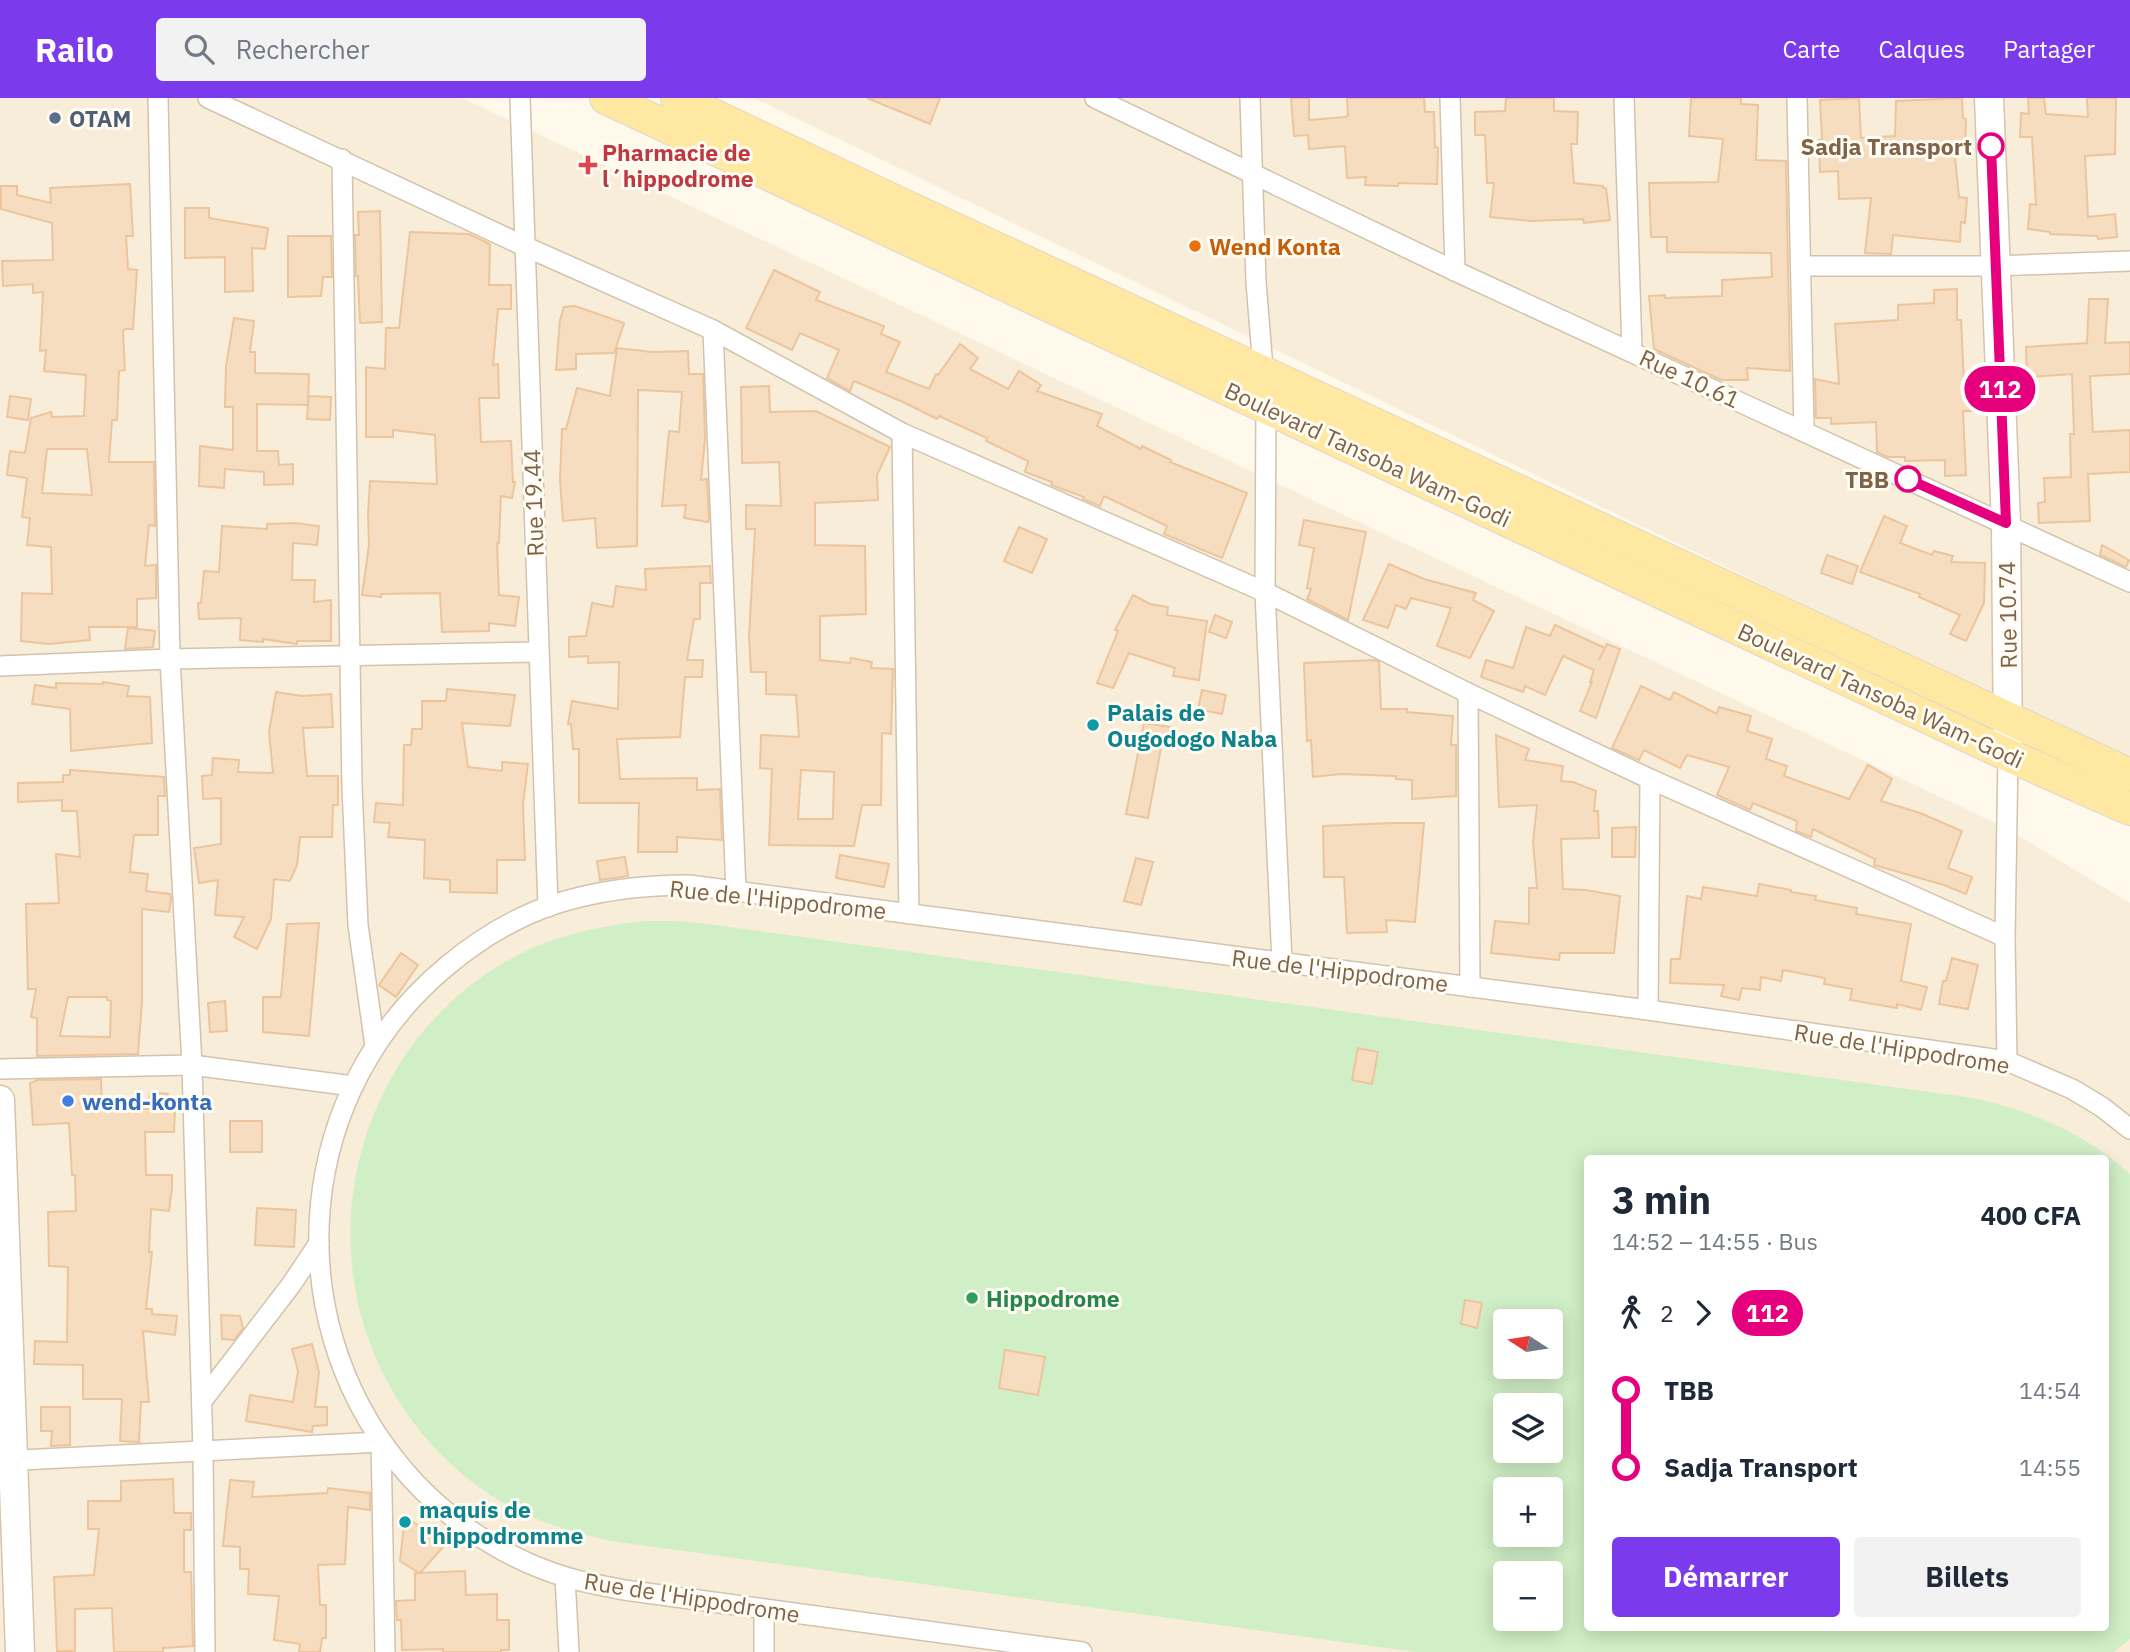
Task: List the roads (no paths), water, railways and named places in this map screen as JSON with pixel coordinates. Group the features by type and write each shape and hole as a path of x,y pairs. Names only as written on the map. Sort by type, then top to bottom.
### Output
{"main road":[{"name":"Boulevard Tansoba Wam-Godi","path":"606,98 2008,755 2130,809"},
{"name":"Boulevard Tansoba Wam-Godi","path":"677,98 2130,775"},
{"name":"Rue 10.74","path":"1989,98 2006,523 2008,755"},
{"path":"0,1100 6,1461 20,1652"}],"street":[{"path":"158,98 170,659 192,1065 202,1401 205,1652"},
{"path":"208,98 524,246 713,330 902,433 1265,592 1468,693 1650,779 2005,937"},
{"name":"Rue 19.44","path":"520,98 548,907"},
{"name":"Rue 10.61","path":"1095,98 1455,271 2130,582"},
{"path":"1251,98 1251,172 1266,406 1265,592 1282,962"},
{"path":"1450,98 1455,271"},
{"path":"1624,98 1632,351"},
{"path":"1797,98 1804,431"},
{"path":"342,159 352,787 358,925 375,1046"},
{"path":"1801,266 1995,266 2130,261"},
{"path":"713,330 736,891"},
{"path":"902,433 909,914"},
{"path":"0,666 170,659 538,652"},
{"path":"1468,693 1470,987"},
{"path":"2007,1061 2005,937 2008,755"},
{"path":"1648,1010 1650,779"},
{"name":"Rue de l'Hippodrome","path":"1082,1652 940,1642 764,1609 624,1590 565,1577 517,1558 458,1522 432,1500 381,1442 351,1388 338,1356 321,1289 318,1243 322,1185 329,1151 353,1086 375,1046 410,1000 462,954 491,935 548,907 586,895 654,885 689,886 1648,1010 2007,1061 2072,1089 2102,1107 2130,1129"},
{"path":"0,1069 192,1065 353,1086"},
{"path":"202,1401 291,1285 318,1243"},
{"path":"6,1461 381,1442 385,1652"},
{"path":"565,1577 569,1652"},
{"path":"764,1609 764,1652"}],"place":[{"name":"OTAM","path":"55,118"},
{"name":"Sadja Transport","path":"1991,146"},
{"name":"Pharmacie de l´hippodrome","path":"588,165"},
{"name":"Wend Konta","path":"1195,246"},
{"name":"TBB","path":"1908,479"},
{"name":"Palais de Ougodogo Naba","path":"1093,725"},
{"name":"wend-konta","path":"68,1101"},
{"name":"Hippodrome","path":"972,1298"},
{"name":"maquis de l'hippodromme","path":"405,1522"}]}
